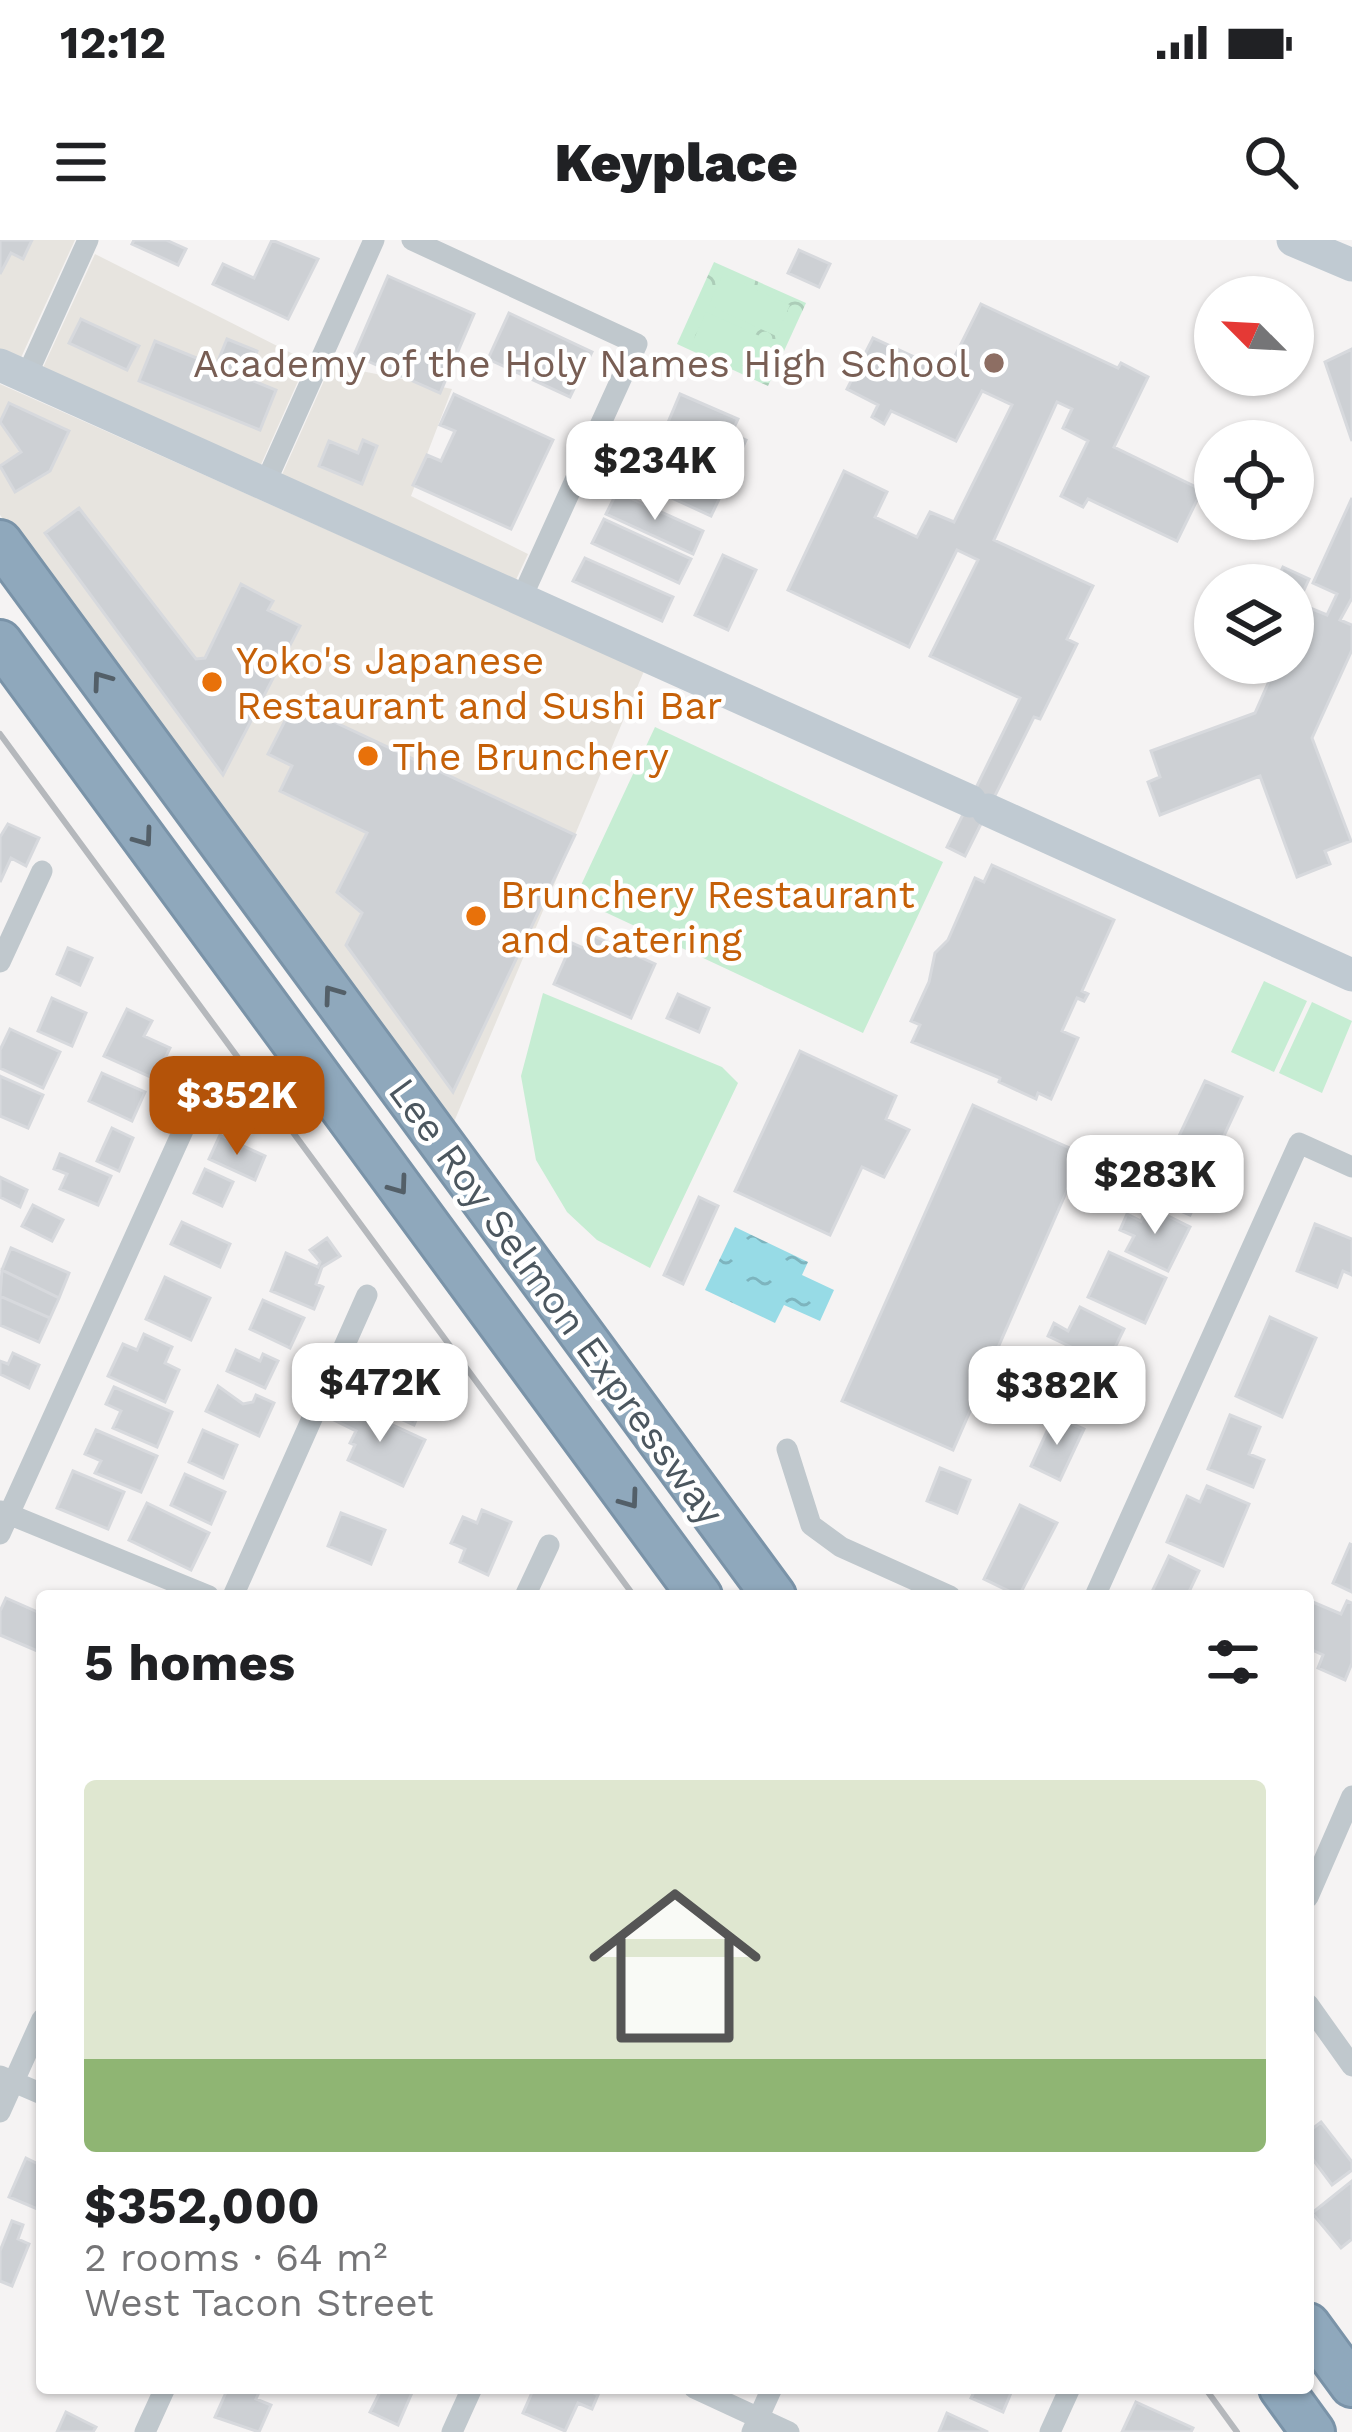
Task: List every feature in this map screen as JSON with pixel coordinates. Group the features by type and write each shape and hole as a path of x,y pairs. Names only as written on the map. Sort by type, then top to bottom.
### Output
{"highway":[{"name":"Lee Roy Selmon Expressway","path":"0,542 770,1590"},
{"name":"Lee Roy Selmon Expressway","path":"0,642 696,1590"},
{"path":"1314,2333 1352,2385"}],"street":[{"path":"88,240 13,371 1352,975"},
{"path":"265,484 374,240"},
{"path":"412,240 637,344 522,597"},
{"path":"1293,240 1352,265"},
{"path":"3,948 41,871"},
{"path":"193,1590 3,1520 195,1103"},
{"path":"1098,1590 1299,1143 1352,1166"},
{"path":"235,1590 367,1295"},
{"path":"787,1449 811,1525 841,1547 937,1590"},
{"path":"528,1590 549,1545"},
{"path":"1314,1883 1352,1796"},
{"path":"1314,2012 1352,2066"},
{"path":"0,2112 7,2079 36,2029"},
{"path":"7,2079 36,2091"},
{"path":"145,2432 162,2394"},
{"path":"452,2432 469,2394"},
{"path":"704,2394 756,2425 789,2432"},
{"path":"756,2425 769,2394"},
{"path":"1050,2432 1067,2394"}],"shaded area":[{"path":"0,240 75,240 19,362 0,354"},
{"path":"95,254 307,361 259,469 41,372"},
{"path":"331,365 452,389 411,496 528,554 515,582 280,479"},
{"path":"0,384 644,671 451,1129 0,515"}],"green space":[{"path":"714,262 806,303 768,386 677,344"},
{"path":"723,274 790,305 776,336 709,305"},
{"path":"706,312 773,342 759,373 692,343"},
{"path":"655,727 943,862 863,1033 575,898"},
{"path":"1264,981 1307,1001 1274,1072 1231,1052"},
{"path":"543,993 722,1067 738,1083 650,1268 597,1240 567,1212 536,1160 521,1076"},
{"path":"1312,1002 1352,1021 1322,1093 1279,1073"}],"water":[{"path":"735,1227 808,1262 802,1275 834,1290 820,1321 784,1305 775,1323 705,1290"}],"building":[{"path":"0,240 32,240 23,259 11,253 0,274"},
{"path":"134,240 166,240 186,249 178,265 132,244"},
{"path":"272,240 318,259 288,319 213,284 223,264 254,278"},
{"path":"799,250 830,264 819,287 788,273"},
{"path":"388,276 474,314 440,393 354,355"},
{"path":"981,304 1118,368 1121,363 1148,377 1114,447 1194,486 1194,506 1177,541 1088,499 1083,507 1061,496 1088,441 1063,428 1072,409 1057,402 994,540 1093,586 1067,639 1077,644 1040,719 1034,717 965,856 947,847 1020,698 930,656 978,560 957,550 909,647 788,590 844,471 887,492 875,517 917,537 930,512 954,522 1012,405 982,391 956,441 891,411 884,424 872,417 878,405 847,389 873,338 947,372"},
{"path":"509,313 592,352 570,397 488,359"},
{"path":"81,319 139,346 127,370 69,343"},
{"path":"227,339 257,351 246,378 276,390 260,430 139,381 155,341 216,366"},
{"path":"1352,349 1352,441 1325,362"},
{"path":"454,394 553,440 511,529 413,485 427,455 441,461 455,431 440,425"},
{"path":"680,394 738,419 731,434 746,440 733,469 719,463 713,475 656,451"},
{"path":"9,403 69,431 50,471 15,492 0,466 21,452 0,422"},
{"path":"363,440 377,446 362,484 319,466 329,441 358,453"},
{"path":"635,453 722,493 711,516 624,476"},
{"path":"617,492 703,531 693,554 606,514"},
{"path":"1352,498 1352,598 1340,620 1352,625 1352,650 1312,738 1351,841 1325,851 1330,864 1297,877 1260,776 1160,815 1148,782 1160,777 1151,751 1255,713 1268,684 1314,684 1314,610 1327,615 1337,594 1314,581"},
{"path":"79,508 196,659 205,658 241,584 273,601 268,610 300,626 223,775 45,533"},
{"path":"604,519 691,559 679,583 592,543"},
{"path":"723,555 756,570 728,630 695,615"},
{"path":"585,558 673,597 662,621 573,581"},
{"path":"294,703 575,835 453,1092 346,945 362,913 337,892 367,833 280,791 292,766 268,754"},
{"path":"8,824 39,838 26,866 11,858 0,882 0,837"},
{"path":"992,865 1114,920 1082,991 1088,994 1084,1001 1077,998 1062,1031 1078,1038 1051,1099 1038,1093 1036,1099 999,1082 1000,1078 912,1042 920,1025 911,1021 929,982 935,953 948,940 975,878 984,882"},
{"path":"594,936 655,964 631,1018 554,984 572,943 588,950"},
{"path":"68,948 92,958 80,985 57,974"},
{"path":"678,994 709,1008 699,1032 667,1018"},
{"path":"52,998 86,1013 72,1046 38,1031"},
{"path":"127,1009 152,1021 144,1036 170,1048 155,1079 104,1056"},
{"path":"10,1029 60,1052 43,1088 0,1068 0,1050"},
{"path":"800,1051 896,1096 886,1119 909,1130 884,1177 862,1167 830,1235 735,1191"},
{"path":"102,1073 145,1092 132,1121 89,1101"},
{"path":"0,1076 43,1095 28,1128 0,1116"},
{"path":"1205,1081 1242,1097 1216,1153 1179,1136"},
{"path":"973,1105 1083,1154 953,1450 842,1401"},
{"path":"112,1128 133,1138 119,1171 97,1161"},
{"path":"220,1135 265,1156 255,1180 209,1159"},
{"path":"1162,1139 1201,1156 1189,1183 1203,1188 1190,1215 1139,1193"},
{"path":"60,1154 111,1176 98,1205 60,1189 67,1174 54,1169"},
{"path":"205,1169 233,1182 222,1206 194,1193"},
{"path":"0,1177 27,1190 20,1207 0,1197"},
{"path":"699,1197 718,1206 683,1284 664,1275"},
{"path":"33,1205 63,1220 52,1241 22,1226"},
{"path":"1148,1206 1190,1227 1168,1271 1126,1251 1134,1236 1120,1230 1127,1214 1141,1221"},
{"path":"182,1222 230,1244 220,1267 171,1244"},
{"path":"1315,1224 1352,1239 1352,1275 1343,1271 1337,1287 1297,1271"},
{"path":"327,1238 340,1256 322,1267 316,1284 323,1287 314,1309 271,1291 286,1253 318,1267 320,1262 310,1250"},
{"path":"11,1248 69,1273 59,1298 2,1270"},
{"path":"1109,1252 1166,1278 1145,1323 1088,1297"},
{"path":"2,1270 59,1298 50,1318 0,1296"},
{"path":"165,1277 210,1298 191,1340 146,1319"},
{"path":"0,1296 50,1318 39,1342 0,1325"},
{"path":"263,1300 304,1318 290,1348 250,1329"},
{"path":"1080,1307 1124,1329 1107,1364 1048,1336 1054,1323 1068,1331"},
{"path":"1270,1317 1316,1338 1282,1417 1236,1396"},
{"path":"144,1334 172,1347 165,1363 179,1370 165,1402 108,1376 123,1344 137,1350"},
{"path":"236,1350 260,1361 263,1354 278,1361 265,1388 227,1371"},
{"path":"13,1353 39,1365 29,1388 0,1374 0,1361 8,1364"},
{"path":"1076,1362 1119,1381 1102,1418 1046,1393 1057,1369 1071,1375"},
{"path":"381,1381 424,1401 414,1425 370,1405"},
{"path":"218,1386 243,1404 253,1402 256,1395 274,1403 259,1436 206,1411"},
{"path":"114,1387 172,1412 157,1447 113,1428 121,1411 106,1404"},
{"path":"343,1402 425,1440 403,1486 348,1460 356,1431 334,1420"},
{"path":"1230,1415 1260,1427 1249,1454 1264,1460 1253,1487 1208,1469"},
{"path":"1054,1416 1084,1429 1060,1480 1031,1466"},
{"path":"96,1430 157,1456 141,1492 95,1473 101,1461 85,1454"},
{"path":"203,1430 237,1445 223,1478 189,1462"},
{"path":"940,1468 970,1480 957,1513 927,1501"},
{"path":"73,1471 124,1492 108,1529 57,1508"},
{"path":"185,1474 225,1492 211,1524 171,1505"},
{"path":"1207,1486 1249,1504 1223,1566 1167,1542 1187,1496 1200,1502"},
{"path":"147,1503 209,1533 191,1570 129,1540"},
{"path":"1020,1505 1057,1523 1022,1590 1007,1590 984,1579"},
{"path":"482,1510 511,1522 488,1575 460,1562 465,1549 451,1543 463,1517 477,1523"},
{"path":"341,1513 385,1530 371,1564 328,1546"},
{"path":"1352,1545 1352,1592 1333,1583"},
{"path":"1169,1556 1199,1571 1190,1590 1153,1590"},
{"path":"6,1598 36,1611 36,1650 0,1635 0,1611"},
{"path":"1347,1601 1352,1603 1352,1663 1345,1680 1318,1668 1323,1655 1314,1651 1314,1603 1341,1614"},
{"path":"1321,2122 1352,2162 1352,2170 1332,2185 1314,2161 1314,2127"},
{"path":"26,2158 36,2163 36,2208 9,2197"},
{"path":"1352,2181 1352,2239 1341,2248 1314,2211"},
{"path":"12,2221 23,2225 18,2239 29,2244 12,2286 0,2281 0,2251"},
{"path":"225,2394 258,2394 256,2399 271,2405 259,2432 215,2417"},
{"path":"379,2394 411,2394 398,2425 370,2412"},
{"path":"531,2394 598,2395 592,2409 578,2403 565,2431 523,2413"},
{"path":"973,2394 1010,2394 1003,2412 971,2398"},
{"path":"1136,2402 1193,2428 1191,2432 1122,2432"},
{"path":"66,2412 96,2427 93,2432 57,2432"},
{"path":"947,2413 988,2432 939,2432"}],"railway":[{"path":"0,734 630,1590"},
{"path":"1209,2394 1237,2432"}],"place":[{"name":"Academy of the Holy Names High School","path":"994,363"},
{"name":"Yoko's Japanese Restaurant and Sushi Bar","path":"212,682"},
{"name":"The Brunchery","path":"368,756"},
{"name":"Brunchery Restaurant and Catering","path":"476,916"}]}
